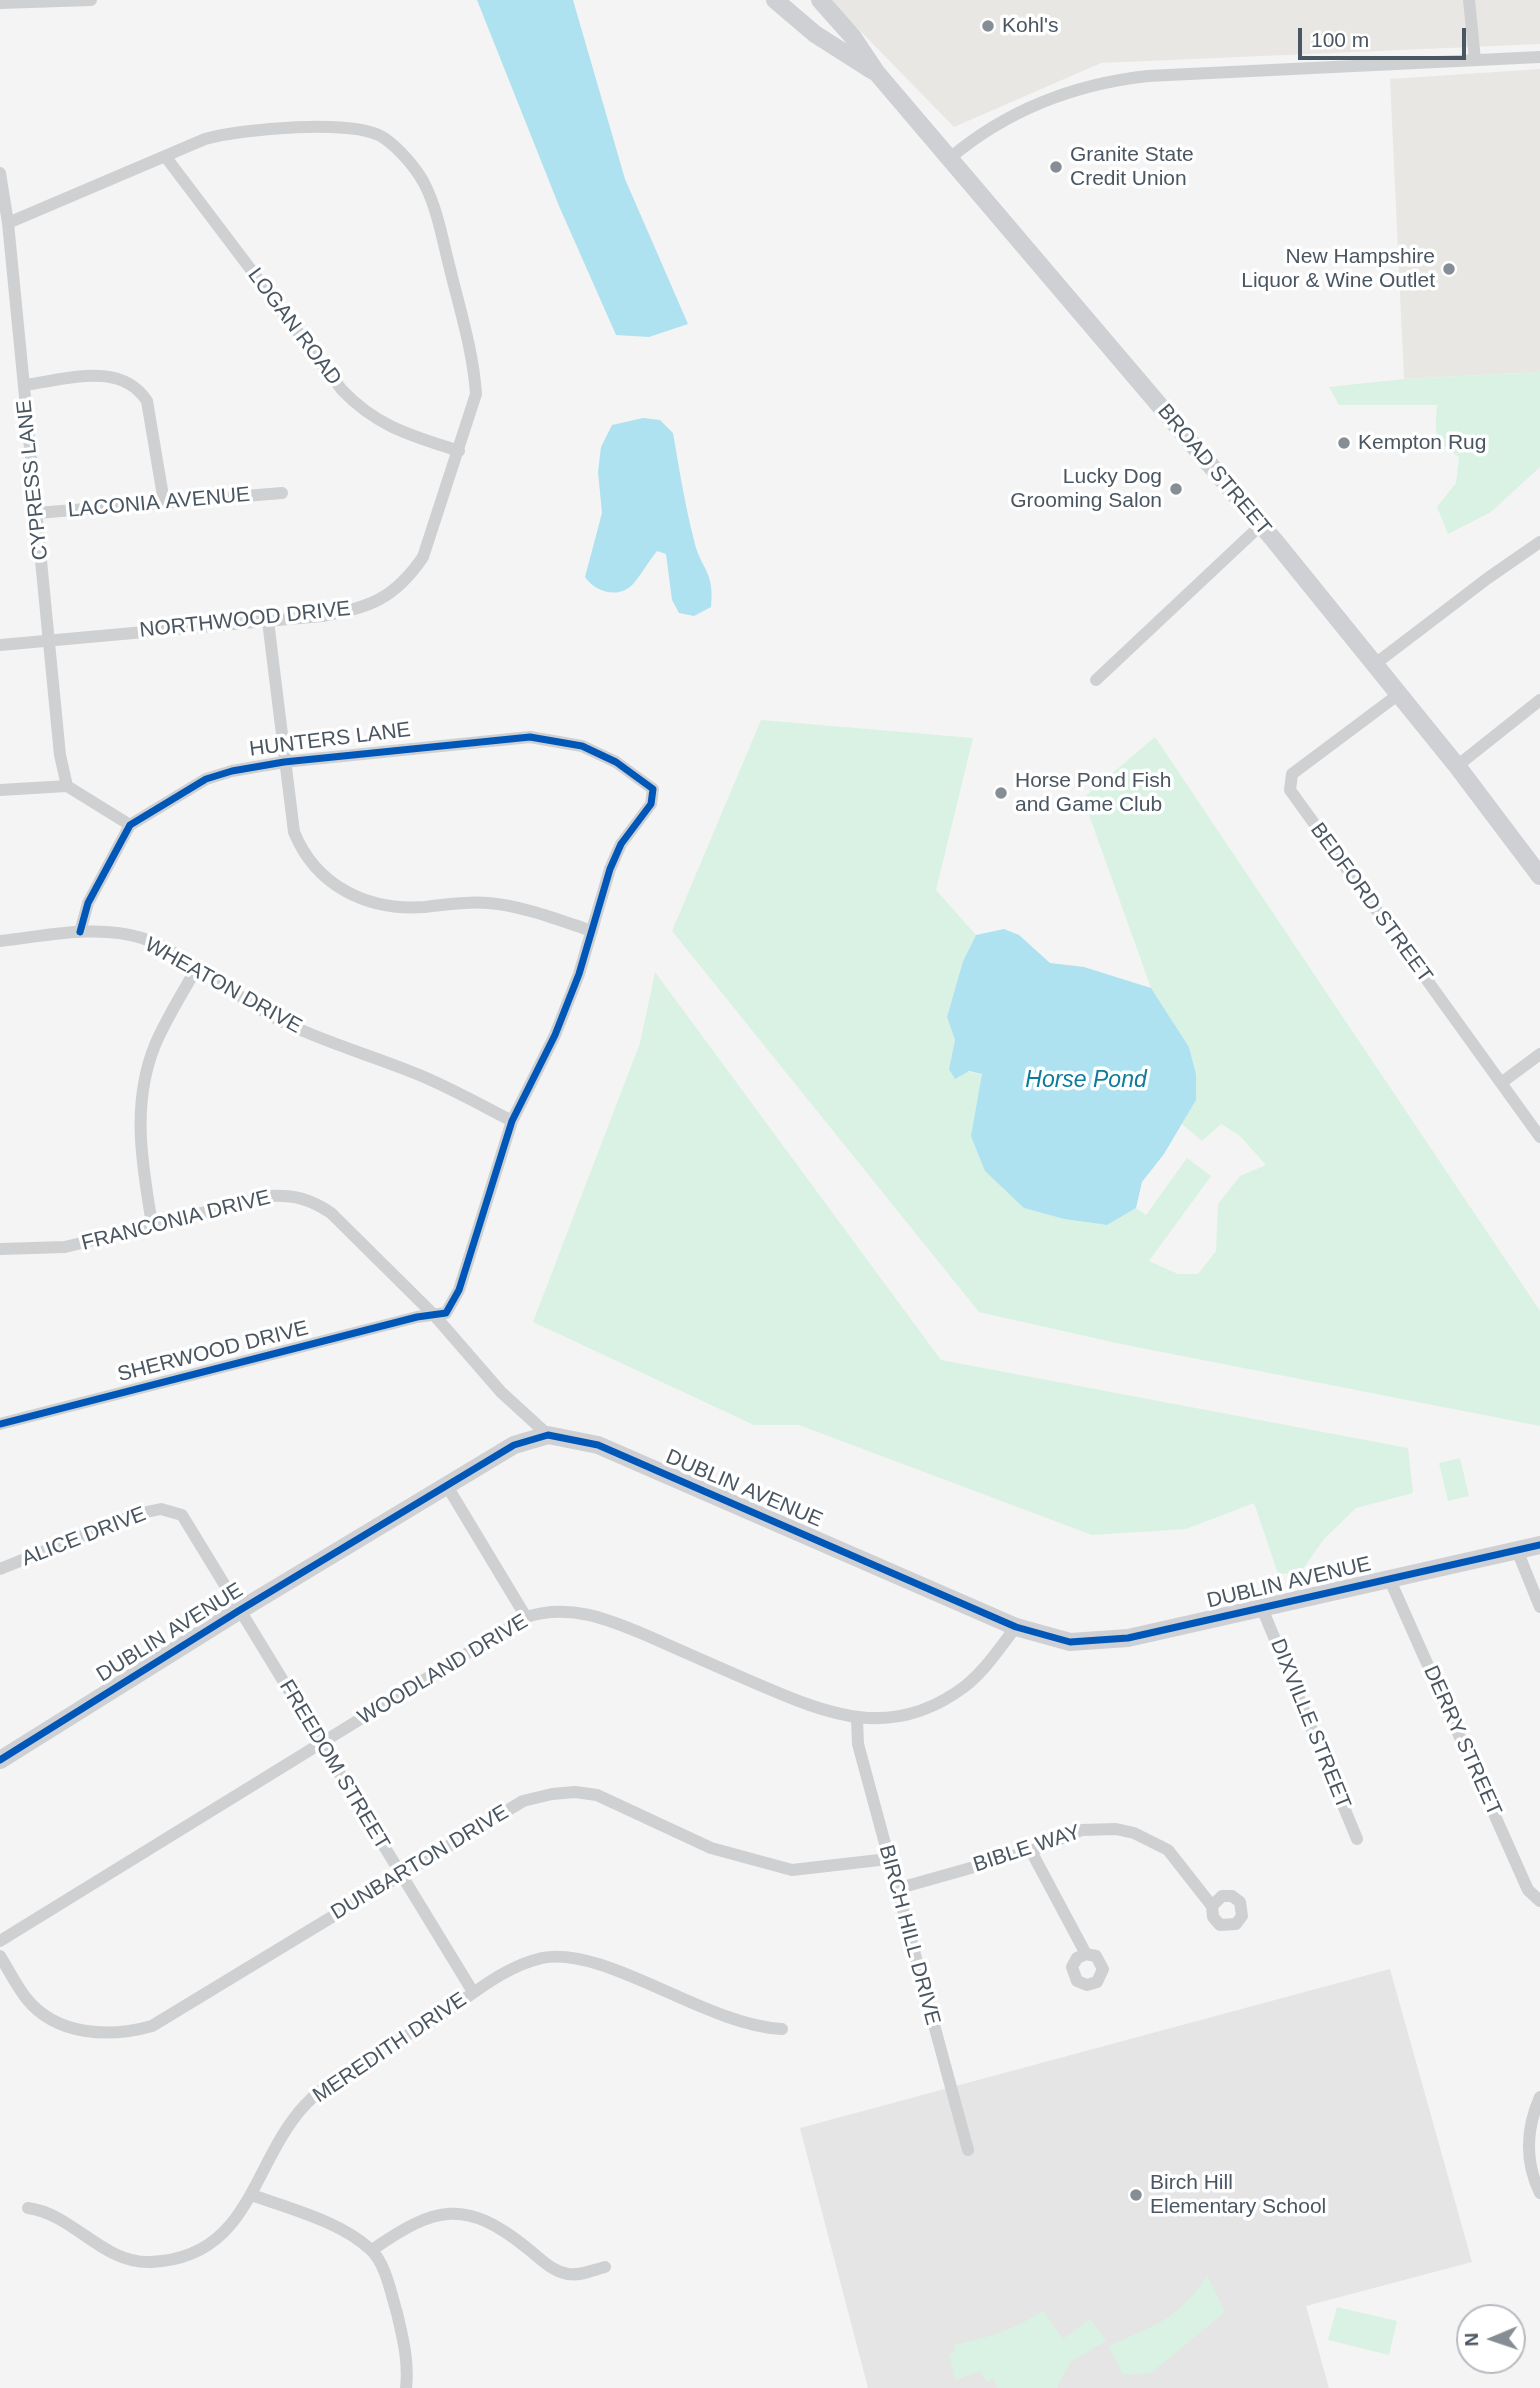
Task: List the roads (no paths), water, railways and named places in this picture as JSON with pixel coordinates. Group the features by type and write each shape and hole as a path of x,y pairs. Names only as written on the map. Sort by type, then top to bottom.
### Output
{"street":[{"path":"0,3 91,0"},
{"name":"BROAD STREET","path":"775,0 815,34 876,72"},
{"name":"BROAD STREET","path":"820,0 852,36 876,72 1261,525 1457,766 1540,876"},
{"path":"1469,0 1475,60"},
{"path":"950,158 987,131 1039,104 1093,83 1148,76 1540,57"},
{"name":"NORTHWOOD DRIVE","path":"0,645 350,611 395,592 423,557 476,394 474,367 438,223 426,186 408,162 384,138 359,130 331,127 228,133 165,156 8,223"},
{"name":"LOGAN ROAD","path":"165,156 342,390 360,409 381,424 459,451"},
{"name":"CYPRESS LANE","path":"0,173 8,223 60,755 67,786"},
{"path":"24,385 101,376 118,377 138,388 147,401 164,502"},
{"name":"LACONIA AVENUE","path":"37,513 282,493"},
{"path":"1096,680 1261,525"},
{"path":"1375,664 1540,542"},
{"path":"268,621 294,832 299,845 314,867 345,892 369,902 394,907 474,903 514,906 593,931 555,1035 512,1121 459,1290 446,1313 435,1316"},
{"name":"BEDFORD STREET","path":"1399,694 1292,774 1290,790 1540,1137"},
{"path":"1457,766 1540,700"},
{"name":"HUNTERS LANE","path":"130,825 206,779 284,762 530,737 582,746 616,762 653,789 651,804 621,844 610,869 593,931"},
{"path":"0,790 67,786 130,825 88,903 79,932"},
{"name":"WHEATON DRIVE","path":"0,942 79,932 110,932 142,939 278,1019 323,1041 420,1075 512,1121"},
{"path":"152,1224 142,1161 142,1093 155,1044 196,969"},
{"path":"1501,1083 1540,1054"},
{"name":"FRANCONIA DRIVE","path":"0,1250 65,1247 270,1196 294,1195 314,1202 331,1213 435,1316 501,1392 548,1435"},
{"name":"SHERWOOD DRIVE","path":"0,1424 417,1317 435,1316"},
{"name":"DUBLIN AVENUE","path":"0,1760 240,1610 514,1445 548,1435 598,1445 1016,1627 1062,1640 1091,1643 1128,1638 1540,1545"},
{"path":"447,1486 526,1617"},
{"name":"ALICE DRIVE","path":"0,1569 137,1514 172,1510 187,1520 240,1610"},
{"path":"1517,1550 1540,1607"},
{"name":"DERRY STREET","path":"1389,1578 1528,1890 1540,1901"},
{"name":"DIXVILLE STREET","path":"1262,1608 1357,1839"},
{"name":"FREEDOM STREET","path":"240,1610 473,1992"},
{"name":"WOODLAND DRIVE","path":"0,1941 526,1617 560,1611 607,1619 790,1698 835,1715 857,1719 894,1718 938,1704 967,1685 1016,1627"},
{"name":"BIRCH HILL DRIVE","path":"857,1719 858,1744 968,2150"},
{"name":"DUNBARTON DRIVE","path":"0,1956 27,2000 47,2016 74,2029 103,2034 127,2033 152,2026 400,1873 523,1801 575,1792 597,1795 711,1847 769,1866 805,1870 888,1859"},
{"name":"BIBLE WAY","path":"896,1889 1031,1851 1082,1830 1116,1829 1134,1833 1168,1850 1213,1906"},
{"path":"1031,1851 1086,1954"},
{"name":"MEREDITH DRIVE","path":"28,2208 51,2214 114,2255 148,2262 198,2252 236,2221 283,2135 317,2094 473,1992 528,1962 563,1957 609,1969 744,2024 782,2029"},
{"path":"1540,2097 1528,2141 1532,2172 1540,2193"},
{"path":"252,2194 315,2218 372,2250 387,2281 403,2338 407,2358 406,2388"},
{"path":"372,2250 407,2228 453,2213 478,2216 490,2221 559,2272 584,2273 605,2266"}],"water":[{"path":"477,0 573,0 625,179 688,324 649,337 616,335 559,206"},
{"path":"643,418 660,420 673,433 694,540 711,585 711,607 694,616 679,613 672,600 666,554 657,551 634,583 615,593 595,587 585,577 602,513 598,472 601,447 612,425"},
{"name":"Horse Pond","path":"1004,929 1019,935 1050,963 1084,967 1151,988 1189,1047 1196,1074 1196,1100 1164,1154 1142,1182 1136,1208 1107,1225 1064,1219 1024,1208 985,1171 971,1136 982,1074 969,1071 955,1079 949,1069 955,1040 947,1017 963,961 976,935"}],"place":[{"name":"Kohl's","path":"988,26"},
{"name":"Granite State Credit Union","path":"1056,167"},
{"name":"New Hampshire Liquor & Wine Outlet","path":"1449,269"},
{"name":"Kempton Rug","path":"1344,443"},
{"name":"Lucky Dog Grooming Salon","path":"1176,489"},
{"name":"Horse Pond Fish and Game Club","path":"1001,793"},
{"name":"Birch Hill Elementary School","path":"1136,2195"}]}
